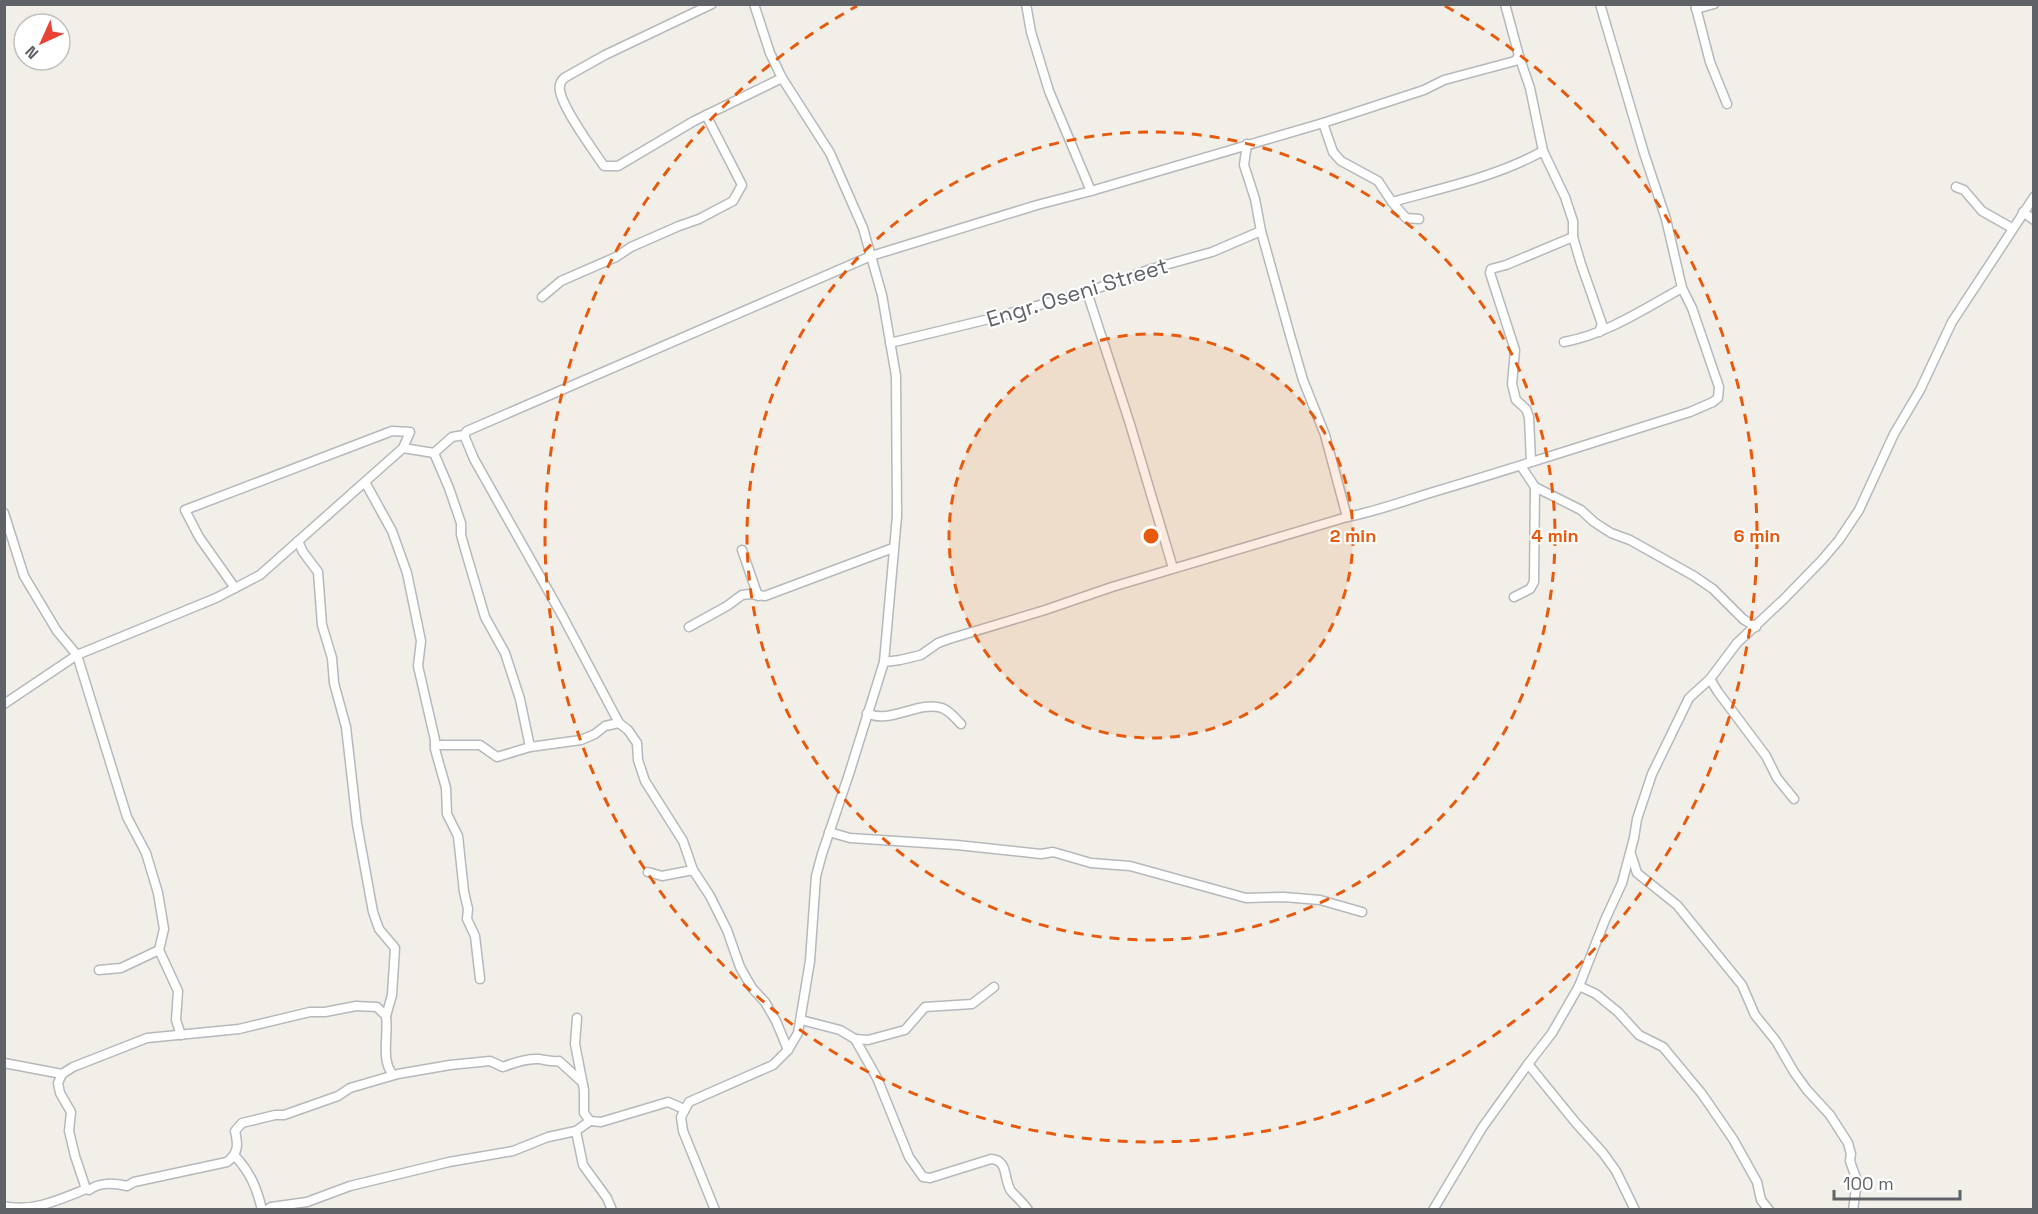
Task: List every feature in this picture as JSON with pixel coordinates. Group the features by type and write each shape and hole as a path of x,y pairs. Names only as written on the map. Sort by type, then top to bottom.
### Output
{"street":[{"path":"712,4 605,55 564,78 560,83 559,90 588,143 604,166 618,166 706,116 782,78"},
{"path":"712,1209 683,1131 681,1117 689,1102 774,1065 788,1050 798,1033 810,961 816,876 884,662 897,516 896,376 882,295 863,228 830,153 782,78 770,52 754,4"},
{"path":"1026,4 1031,32 1049,91 1091,191"},
{"path":"1505,4 1530,88 1543,151 1565,197 1573,221 1573,237 1602,324 1599,332"},
{"path":"884,662 921,655 938,643 949,639 1173,568 1347,517 1376,511 1521,466 1690,412 1718,398 1719,387 1683,288 1666,219 1600,4"},
{"path":"1714,4 1696,7 1710,62 1727,104"},
{"path":"403,448 434,453 452,438 464,435 467,431 871,256 1037,205 1323,123 1424,90 1444,80 1515,61 1519,56"},
{"path":"542,297 561,281 641,243 699,219 733,201 742,185 706,116"},
{"path":"1323,123 1333,152 1341,162 1378,181 1406,218 1419,219"},
{"path":"1247,144 1244,165 1255,199 1261,231 1303,380 1324,435 1347,517"},
{"path":"1392,202 1454,186 1525,161 1543,151"},
{"path":"1956,187 1964,190 1982,211 2012,228"},
{"path":"1433,1209 1482,1128 1552,1033 1579,986 1622,883 1631,854 1640,808 1660,755 1689,698 1710,679 1737,643 1756,627 1822,560 1859,510 1894,434 1920,390 1952,322 2034,197"},
{"path":"2023,212 2034,220"},
{"name":"Engr. Oseni Street","path":"890,343 1087,292 1151,269 1212,252 1261,231"},
{"path":"1531,462 1529,417 1526,409 1516,400 1512,384 1515,350 1490,273 1491,269 1573,237"},
{"path":"1564,342 1585,338 1599,332 1683,288"},
{"path":"1087,292 1131,424 1173,568"},
{"path":"4,704 77,655 216,598 260,575 403,448 410,432 392,431 369,438 343,451 308,461 185,510 199,537 235,588"},
{"path":"464,435 474,459 563,617 619,723 628,730 637,743 638,760 645,781 683,841 693,870 710,896 727,930 740,967 776,1021 788,1050"},
{"path":"434,453 461,523 461,535 485,617 505,653 520,699 530,747"},
{"path":"1521,466 1535,487 1581,510 1611,533 1630,540 1694,576 1713,589 1743,619 1756,627"},
{"path":"365,482 392,531 408,573 421,641 418,666 446,788 447,814 458,836 468,909 467,919 475,936 480,979"},
{"path":"1514,597 1530,589 1534,582 1535,487"},
{"path":"4,513 24,576 57,631 77,655 127,817 146,853 158,893 164,929 159,950 178,991 176,1020 181,1035"},
{"path":"298,541 318,572 322,625 332,658 334,683 346,727 357,824 374,912 379,929 395,948 392,995 387,1011 386,1060 387,1068 393,1075"},
{"path":"689,627 742,595 765,596 893,549"},
{"path":"742,550 758,596"},
{"path":"1710,679 1766,756 1777,778 1794,799"},
{"path":"867,713 882,718 908,710 941,707 961,724"},
{"path":"435,745 480,745 497,757 530,747 581,740 595,735 605,726 619,723"},
{"path":"829,832 850,838 957,845 1041,854 1053,852 1091,864 1130,866 1246,898 1284,897 1320,900 1362,912"},
{"path":"1631,854 1637,873 1677,904 1742,985 1755,1015 1776,1041 1794,1072 1830,1115 1848,1143 1850,1161 1857,1181 1853,1209"},
{"path":"648,872 662,876 693,870"},
{"path":"99,970 121,968 159,950"},
{"path":"1579,986 1596,994 1618,1012 1639,1035 1663,1047 1702,1094 1729,1132 1757,1182 1761,1200 1769,1209"},
{"path":"855,1039 868,1040 905,1030 925,1007 972,1004 994,987"},
{"path":"86,1189 71,1138 71,1112 60,1093 58,1083 62,1074 73,1067 147,1038 239,1029 310,1012 325,1012 356,1006 377,1007 387,1011"},
{"path":"577,1018 575,1044 582,1082 584,1113 590,1121"},
{"path":"801,1020 840,1029 855,1039 877,1078 909,1157 923,1177 930,1178 991,1159 998,1159 1003,1164 1011,1190 1028,1209"},
{"path":"4,1206 36,1207 99,1185 114,1183 127,1186 134,1182 227,1162 235,1156 238,1146 235,1131 242,1123 284,1115 338,1096 350,1088 393,1075 490,1061 503,1067 515,1062 538,1059 548,1062 560,1061 582,1082"},
{"path":"4,1063 62,1074"},
{"path":"1527,1064 1603,1152 1616,1171 1635,1209"},
{"path":"267,1209 307,1202 350,1186 449,1162 513,1151 549,1137 576,1131 590,1121 600,1122 668,1102 684,1109"},
{"path":"576,1131 583,1165 607,1198 612,1209"},
{"path":"235,1156 253,1180 262,1209"}]}
